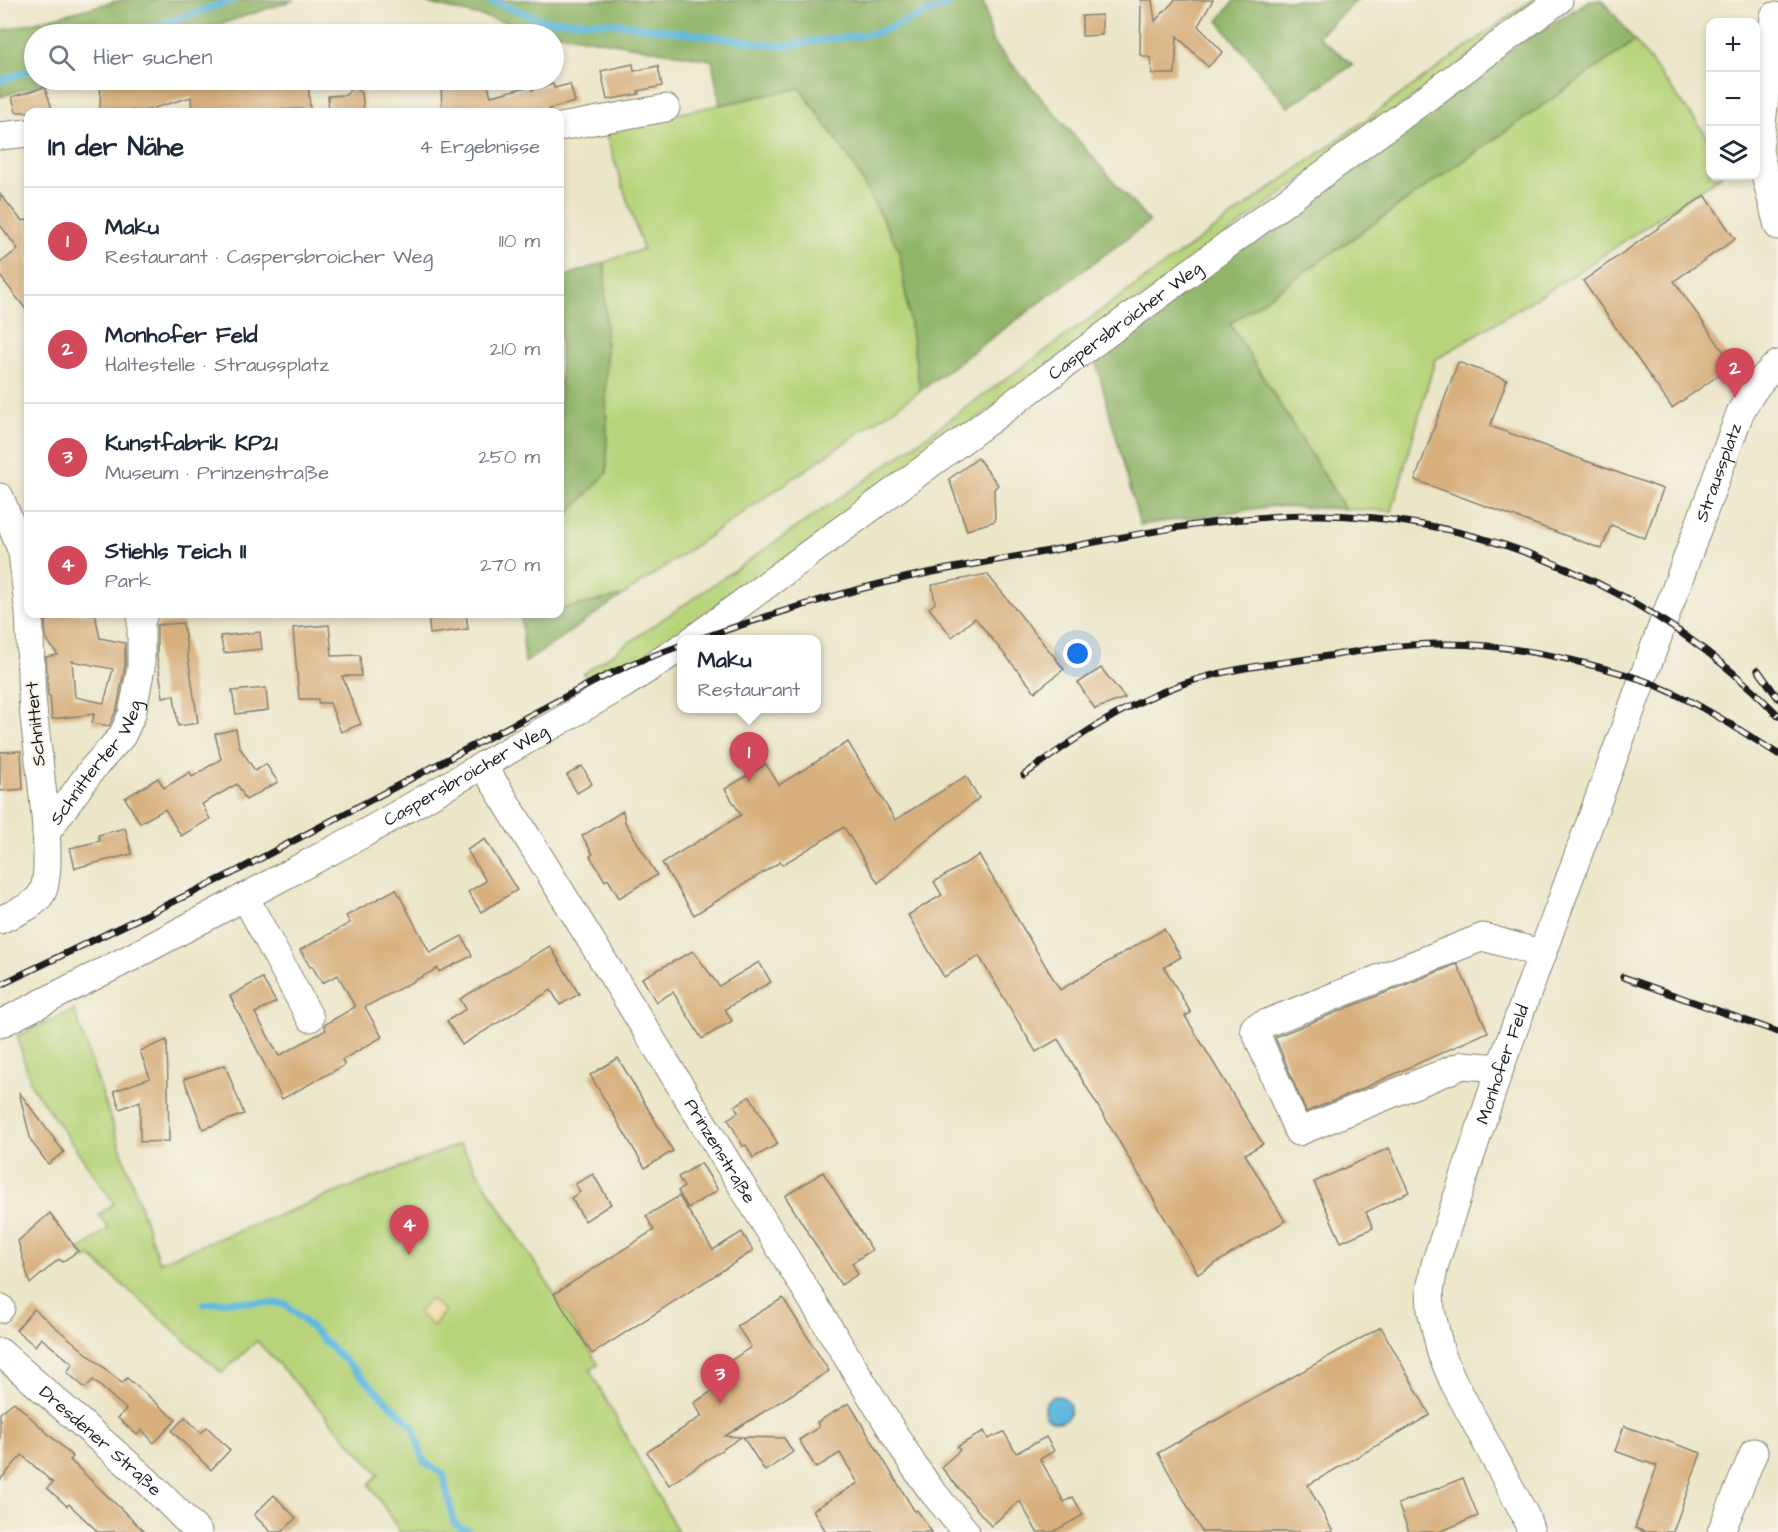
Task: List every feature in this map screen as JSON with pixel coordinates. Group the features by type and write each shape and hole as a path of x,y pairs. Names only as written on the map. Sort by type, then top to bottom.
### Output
{"street":[{"name":"Caspersbroicher Weg","path":"697,635 1559,0"},
{"path":"1774,16 1758,151 1778,226"},
{"path":"564,126 666,108"},
{"path":"0,136 24,133"},
{"name":"Straussplatz","path":"1675,591 1740,413 1751,392 1767,372 1778,364"},
{"path":"0,497 22,552 24,570"},
{"name":"Monhofer Feld","path":"1531,1532 1525,1515 1447,1367 1436,1335 1430,1290 1441,1242 1500,1068 1675,591"},
{"name":"Schnittert","path":"29,618 32,697 46,833"},
{"name":"Schnitterter Weg","path":"0,920 35,901 42,893 47,868 46,833 93,768 122,736 132,714 141,668 142,618"},
{"name":"Caspersbroicher Weg","path":"2,1019 245,897 363,834 623,685 677,650"},
{"name":"Prinzenstraße","path":"483,765 914,1466 966,1532"},
{"path":"245,897 310,1018"},
{"path":"1500,1068 1463,1065 1298,1132 1254,1028 1483,937 1543,954"},
{"name":"Dresdener Straße","path":"0,1352 145,1479 198,1532"},
{"path":"1721,1532 1754,1452"}],"green space":[{"path":"121,0 294,0 221,24 27,24"},
{"path":"414,0 982,0 992,41 1149,222 920,391 899,250 852,162 800,88 720,105 712,60 564,35 564,24 514,24"},
{"path":"1235,0 1357,0 1318,36 1353,65 1288,107 1218,21"},
{"path":"1532,0 1545,0 730,601 594,690 583,674 860,484"},
{"path":"1590,0 1603,0 1635,41 1230,324 1345,509 1274,506 1140,525 1094,355 1491,62"},
{"path":"24,25 24,89 0,97 0,31"},
{"path":"1635,41 1706,134 1706,180 1715,180 1569,278 1435,360 1392,511 1345,509 1230,324"},
{"path":"800,88 852,162 899,250 920,391 622,596 564,608 564,519 607,472 605,262 643,249 604,129"},
{"path":"605,262 607,473 564,519 564,277"},
{"path":"622,596 525,663 521,618 564,618 564,608"},
{"path":"74,1010 159,1262 460,1144 592,1354 598,1365 590,1370 678,1532 400,1532 369,1484 379,1474 257,1341 222,1373 90,1256 86,1259 78,1251 109,1228 99,1215 114,1203 31,1085 17,1036"}],"sand":[{"path":"430,1299 445,1311 433,1326 418,1313"}],"water":[{"path":"1057,1396 1066,1400 1070,1409 1066,1418 1057,1422 1048,1418 1044,1409 1048,1400"}],"building":[{"path":"1141,0 1152,0 1155,21 1175,0 1213,0 1198,26 1223,52 1208,67 1177,36 1175,74 1152,74 1151,58 1140,55"},
{"path":"1102,15 1102,35 1082,36 1082,16"},
{"path":"633,64 634,71 658,66 662,86 638,91 639,94 607,100 601,71"},
{"path":"570,84 575,102 553,108 442,108 441,90 489,90 491,96 515,90 564,90 564,86"},
{"path":"35,90 46,90 52,108 24,108 24,112 16,112 12,97"},
{"path":"101,90 309,90 310,108 192,108 191,97 154,108 100,108"},
{"path":"350,90 358,90 362,94 364,108 329,108 328,96 346,95"},
{"path":"0,194 24,221 24,307 0,276 0,263 18,249 0,225"},
{"path":"1705,195 1735,239 1674,281 1733,365 1672,408 1583,281"},
{"path":"1458,362 1507,380 1490,426 1663,489 1645,538 1611,525 1602,549 1415,480"},
{"path":"978,458 998,485 994,489 995,521 967,530 949,479"},
{"path":"987,574 1064,669 1035,692 975,618 952,637 929,608 935,603 932,585"},
{"path":"52,618 96,618 100,638 125,643 125,666 117,709 109,726 92,723 94,714 52,719 46,657 58,655 46,639 45,622","holes":["72,661 113,669 104,703 75,697"]},
{"path":"428,618 467,618 468,629 430,634"},
{"path":"183,623 198,723 178,726 174,695 163,697 157,657 157,625"},
{"path":"329,625 332,656 360,655 361,676 342,676 361,724 341,732 330,703 318,703 318,699 299,699 293,628"},
{"path":"260,632 262,649 224,653 220,636"},
{"path":"1101,668 1125,698 1095,709 1078,683"},
{"path":"266,688 268,710 236,714 232,691"},
{"path":"236,729 239,746 255,771 266,764 278,782 246,800 237,784 202,804 210,819 181,836 165,809 140,823 125,798 158,778 164,788 190,772 192,777 221,759 215,734"},
{"path":"848,742 895,820 966,776 979,798 878,883 844,827 782,865 780,862 694,915 662,863 741,815 725,789 766,764 779,785"},
{"path":"21,751 23,789 0,791 0,752"},
{"path":"582,766 592,784 577,793 567,775"},
{"path":"623,811 625,822 657,875 619,898 608,879 605,881 590,856 593,854 582,836"},
{"path":"125,828 132,854 75,868 70,848 100,841 98,835"},
{"path":"485,839 517,890 481,912 468,892 486,881 467,850"},
{"path":"979,855 1060,990 1164,929 1181,957 1164,967 1191,1013 1185,1016 1263,1144 1245,1154 1285,1221 1198,1274 1058,1039 1036,1052 979,956 944,977 908,915 942,895 934,882"},
{"path":"396,889 430,953 462,936 472,956 439,972 438,968 365,1007 382,1037 342,1060 345,1065 282,1099 230,996 262,978 276,1002 255,1013 279,1056 326,1030 324,1025 355,1007 338,975 322,983 300,950 350,923 346,916"},
{"path":"550,946 579,994 560,1005 551,990 462,1045 447,1021 466,1009 460,999"},
{"path":"693,951 719,986 759,962 771,982 725,1009 732,1021 702,1039 673,992 656,1002 642,978"},
{"path":"1457,964 1488,1032 1306,1112 1275,1037"},
{"path":"167,1040 169,1141 140,1142 140,1101 120,1109 114,1091 150,1078 140,1051"},
{"path":"618,1058 673,1151 645,1168 590,1075"},
{"path":"225,1065 244,1114 203,1129 184,1079"},
{"path":"19,1092 64,1152 48,1164 31,1141"},
{"path":"750,1096 778,1144 753,1158 746,1145 743,1146 728,1119 738,1112 735,1106"},
{"path":"1389,1148 1409,1192 1366,1212 1373,1228 1341,1242 1314,1182"},
{"path":"701,1163 718,1190 688,1208 678,1191 684,1187 678,1177"},
{"path":"823,1172 872,1250 852,1263 858,1274 841,1285 785,1196"},
{"path":"593,1174 611,1204 585,1221 571,1198 580,1192 575,1184"},
{"path":"679,1196 713,1250 742,1232 753,1251 592,1354 554,1294 654,1230 646,1216"},
{"path":"50,1213 78,1251 62,1262 59,1259 30,1284 18,1241"},
{"path":"783,1298 829,1371 725,1436 741,1437 669,1485 647,1452 702,1416 694,1403 735,1376 727,1363 751,1347 737,1326"},
{"path":"34,1309 122,1383 127,1378 176,1420 154,1443 142,1430 137,1435 118,1418 126,1409 93,1380 85,1388 67,1372 73,1364 41,1338 35,1346 16,1330"},
{"path":"1381,1327 1430,1415 1308,1485 1333,1532 1202,1532 1158,1453"},
{"path":"14,1402 73,1457 70,1460 145,1532 98,1532 69,1504 67,1506 47,1488 53,1483 22,1455 0,1480 0,1413"},
{"path":"849,1403 915,1512 917,1510 932,1532 826,1532 813,1510 858,1483 840,1453 816,1468 799,1440 819,1427 817,1422"},
{"path":"185,1417 201,1433 207,1427 230,1450 211,1470 172,1431"},
{"path":"1624,1426 1701,1453 1673,1532 1645,1532 1635,1528 1657,1466 1615,1451"},
{"path":"984,1431 988,1439 1004,1432 1016,1453 1046,1437 1054,1451 1040,1459 1064,1502 1073,1497 1083,1515 1053,1532 1037,1532 1020,1501 991,1526 941,1467 960,1450 957,1447"},
{"path":"743,1437 784,1438 793,1452 765,1471"},
{"path":"1463,1478 1478,1516 1439,1532 1409,1532 1398,1504"},
{"path":"274,1495 296,1518 282,1532 271,1532 254,1515"}],"waterway":[{"path":"163,24 233,0"},
{"path":"488,0 544,20 613,23 782,46 877,33 947,5"},
{"path":"0,81 24,73"},
{"path":"203,1304 231,1301 286,1304 413,1426 424,1462 443,1474 454,1523 469,1532"}],"railway":[{"path":"711,635 796,607 896,580 1149,532 1217,522 1284,516 1318,515 1383,519 1446,529 1508,546 1568,569 1625,598 1680,632 1731,671 1778,715"},
{"path":"1024,775 1118,713 1158,693 1197,679 1268,664 1424,644 1478,645 1516,649 1626,674 1676,694 1778,754"},
{"path":"0,985 233,873 593,682 631,664 677,647"},
{"path":"1758,670 1778,698"},
{"path":"1623,977 1778,1032"}],"place":[{"name":"Monhofer Feld","path":"1735,398"},
{"name":"Maku","path":"749,782"},
{"name":"Stiehls Teich II","path":"409,1255"},
{"name":"Kunstfabrik KP21","path":"720,1404"}]}
